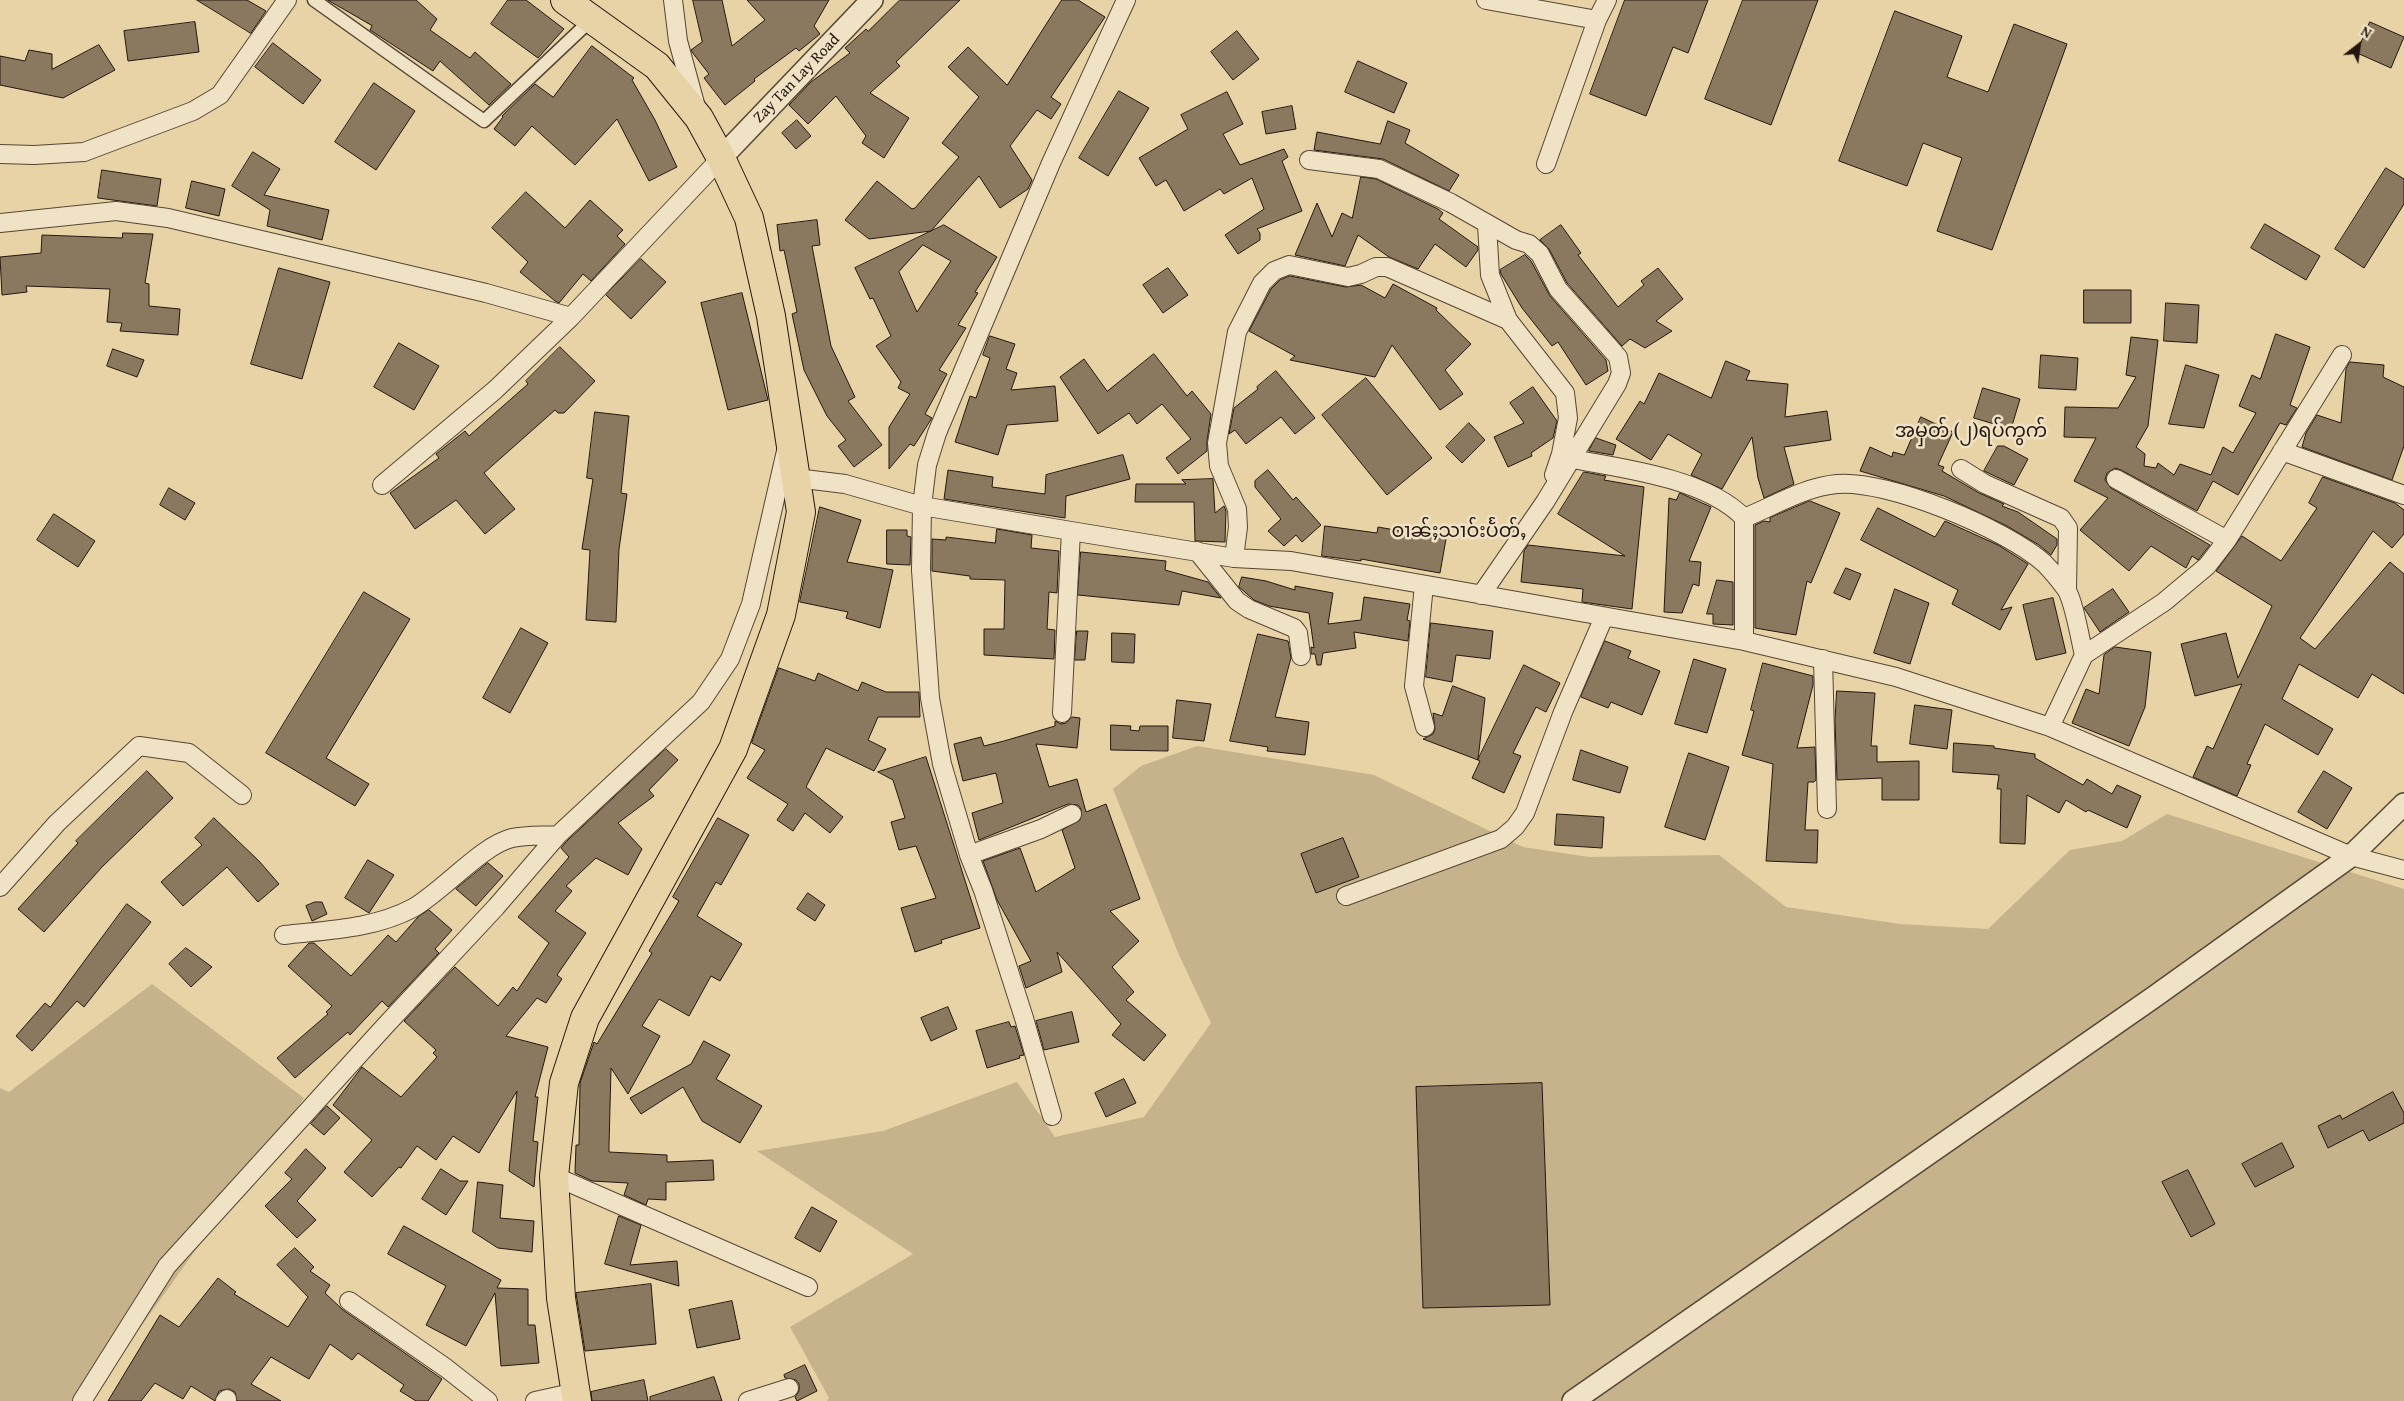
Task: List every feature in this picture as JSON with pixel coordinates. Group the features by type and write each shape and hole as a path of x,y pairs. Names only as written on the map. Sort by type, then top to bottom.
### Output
{"highway":[{"path":"565,0 657,66 699,118 721,158 749,218 771,316 801,512 780,615 733,749 585,1018 564,1083 554,1176 561,1298 576,1396"}],"street":[{"path":"0,154 34,155 84,152 193,111 220,95 287,0"},
{"path":"314,0 484,121 592,19"},
{"path":"673,0 678,41 699,118"},
{"name":"Zay Tan Lay Road","path":"721,158 872,0"},
{"path":"1052,1116 1021,1009 983,890 969,855 942,764 930,698 920,570 922,506 927,466 937,433 1051,163 1126,0"},
{"path":"1486,0 1597,20"},
{"path":"1546,164 1597,20 1607,0"},
{"path":"382,485 495,390 571,316 721,158"},
{"path":"1309,160 1378,169 1451,203 1516,240 1529,244 1540,254 1558,289 1618,357 1621,373 1617,384 1545,502 1481,595"},
{"path":"0,223 116,211 168,218 486,293 571,316"},
{"path":"1487,225 1490,275 1508,320 1565,393 1568,418 1561,454 1545,502"},
{"path":"1234,558 1238,528 1237,509 1219,466 1216,443 1238,332 1262,283 1274,271 1288,265 1348,277 1361,274 1376,267 1387,267 1508,320"},
{"path":"2050,727 2084,655 2164,602 2207,566 2226,540 2342,355"},
{"path":"82,1401 167,1266 384,1026 496,907 558,834 701,702 730,659 750,604 789,440"},
{"path":"2282,451 2404,494"},
{"path":"1572,458 1676,481 1712,496 1736,510 1744,518 1744,641"},
{"path":"1962,469 1985,484 2061,518 2068,528 2067,590 2084,655"},
{"path":"796,478 845,484 922,506 1234,558 1291,561 1744,641 1823,659 1896,677 2050,727 2351,856 2404,870"},
{"path":"2116,479 2226,540"},
{"path":"1744,518 1800,494 1837,484 1864,485 1894,491 1950,510 2003,536 2044,563 2067,590"},
{"path":"1062,713 1071,531"},
{"path":"1197,551 1237,601 1249,609 1294,628 1298,633 1301,656"},
{"path":"1424,585 1414,686 1424,727"},
{"path":"1346,896 1501,840 1515,828 1525,813 1563,712 1604,617"},
{"path":"1823,659 1826,809"},
{"path":"0,887 58,824 139,746 189,753 242,795"},
{"path":"1573,1401 2146,1003 2351,856 2404,804"},
{"path":"969,855 1041,829 1072,814"},
{"path":"284,935 376,923 412,908 442,889 497,845 512,838 558,834"},
{"path":"554,1176 808,1287"},
{"path":"349,1301 446,1368 488,1401"},
{"path":"748,1401 790,1388"},
{"path":"535,1401 576,1396"}],"shaded area":[{"path":"1197,746 1374,775 1523,847 1589,857 1719,855 1786,907 1900,924 1988,929 2070,850 2122,841 2167,814 2404,889 2404,1401 827,1401 829,1398 790,1327 913,1254 757,1151 883,1131 1017,1082 1055,1137 1144,1117 1211,1023 1179,955 1113,789 1141,766"},
{"path":"152,984 304,1098 88,1401 0,1401 0,1088 9,1092"}],"building":[{"path":"197,0 247,0 266,11 251,33"},
{"path":"328,0 416,0 437,19 430,30 470,58 475,52 511,84 489,105 440,61 433,71 370,30 372,26"},
{"path":"508,0 526,0 564,29 538,58 491,24"},
{"path":"693,0 722,0 732,46 765,20 747,0 829,0 814,26 820,34 799,51 796,48 754,79 755,81 725,105 704,78 709,74 691,50 702,42"},
{"path":"900,0 960,0 896,62 900,66 870,93 909,118 884,158 862,143 866,136 836,96 808,124 789,105 811,82 850,53 845,48 866,29 868,31"},
{"path":"1062,0 1078,0 1105,17 1051,97 1061,104 1051,119 1037,110 1010,146 1032,180 1028,189 1000,208 979,176 931,231 869,239 845,220 877,181 912,209 915,208 959,157 942,143 979,97 948,67 968,47 1007,85"},
{"path":"1625,0 1708,0 1688,53 1673,47 1646,116 1590,94"},
{"path":"1743,0 1818,0 1771,125 1705,99"},
{"path":"1895,11 1962,36 1947,77 1988,92 2014,24 2067,44 1992,250 1937,231 1962,158 1923,143 1907,186 1839,161"},
{"path":"195,22 199,52 128,61 124,31"},
{"path":"2370,22 2404,37 2391,68 2357,53"},
{"path":"1237,31 1259,59 1233,80 1211,52"},
{"path":"273,43 321,80 303,104 255,67"},
{"path":"99,45 115,70 63,98 0,85 0,56 25,61 29,50 52,54 52,69"},
{"path":"592,46 634,78 632,80 655,120 677,167 649,181 617,119 575,165 532,126 515,146 494,129 502,116 535,84 553,97"},
{"path":"1358,61 1407,83 1394,113 1345,92"},
{"path":"374,83 415,111 376,170 335,142"},
{"path":"1119,91 1149,108 1108,176 1079,158"},
{"path":"1227,92 1243,124 1223,134 1240,165 1284,149 1288,157 1282,161 1302,211 1257,229 1260,233 1260,240 1238,254 1225,235 1264,209 1252,178 1224,194 1220,189 1184,211 1166,180 1156,186 1139,158 1188,129 1181,115"},
{"path":"1292,106 1296,129 1266,134 1262,112"},
{"path":"797,120 811,136 796,149 782,133"},
{"path":"1388,121 1410,130 1405,143 1459,175 1449,191 1383,159 1314,150 1317,132 1380,144"},
{"path":"253,152 280,169 264,195 329,210 322,240 267,226 270,210 232,186"},
{"path":"2386,168 2404,179 2404,204 2364,268 2335,249"},
{"path":"102,170 161,179 157,206 98,198"},
{"path":"1361,177 1376,179 1443,213 1439,219 1478,247 1478,250 1466,267 1435,244 1418,269 1389,257 1358,235 1345,266 1295,255 1317,203 1332,237 1342,213 1352,218"},
{"path":"192,181 225,189 219,216 186,208"},
{"path":"526,192 565,228 590,200 623,230 617,236 625,244 591,281 583,274 559,303 520,272 528,262 492,228"},
{"path":"817,220 820,245 812,246 831,346 855,397 848,401 882,445 854,467 838,446 846,440 827,416 804,370 792,314 797,312 784,250 780,251 777,225"},
{"path":"2265,224 2320,256 2306,280 2251,248"},
{"path":"944,225 997,257 975,292 978,293 958,325 966,328 939,370 947,374 925,414 932,418 914,446 910,444 889,469 889,427 910,394 898,388 901,382 876,346 891,336 873,298 870,299 855,268","holes":["923,245 951,261 917,312 899,272"]},
{"path":"1561,225 1581,253 1578,255 1618,307 1644,285 1641,281 1658,268 1683,299 1656,321 1672,331 1645,348 1630,339 1622,346 1567,283 1549,249 1540,240"},
{"path":"123,233 153,234 145,283 149,284 149,306 180,309 178,335 120,331 122,323 107,322 110,289 26,286 27,292 2,295 0,257 41,253 42,235 122,238"},
{"path":"1525,255 1531,261 1550,296 1606,360 1608,371 1586,385 1558,342 1552,346 1522,308 1501,274 1500,270"},
{"path":"641,259 666,282 631,319 606,295"},
{"path":"279,268 330,282 302,379 251,364"},
{"path":"1168,268 1188,295 1163,313 1143,285"},
{"path":"1290,276 1346,287 1361,285 1385,298 1393,284 1437,308 1436,310 1471,344 1445,370 1463,394 1440,410 1392,345 1375,377 1290,360 1295,356 1249,331 1271,289 1280,280"},
{"path":"2084,290 2131,290 2131,323 2084,323"},
{"path":"742,293 768,400 728,410 701,303"},
{"path":"2166,303 2199,305 2197,343 2164,341"},
{"path":"2276,334 2310,347 2290,405 2297,408 2286,425 2280,423 2238,495 2213,481 2197,511 2121,470 2115,468 2107,473 2105,480 2111,488 2210,545 2198,560 2192,556 2186,568 2151,546 2129,571 2080,530 2108,498 2074,481 2096,438 2064,437 2065,407 2118,408 2136,377 2126,375 2131,337 2158,340 2148,426 2136,447 2145,454 2144,466 2156,468 2158,463 2174,475 2180,464 2211,475 2223,447 2233,453 2256,413 2239,406 2252,375 2260,379"},
{"path":"990,336 1015,344 1006,369 1017,373 1011,390 1055,386 1058,421 1007,425 998,455 955,442 970,396 976,398 990,358 983,355"},
{"path":"399,343 439,366 414,410 374,387"},
{"path":"560,347 595,381 564,413 558,413 555,410 484,473 515,509 485,534 456,500 415,529 390,493 439,458 436,454 465,431 469,436 528,384 526,381"},
{"path":"113,349 144,360 137,377 107,366"},
{"path":"1154,354 1187,396 1192,391 1211,414 1207,451 1178,474 1166,458 1191,439 1162,404 1137,424 1129,413 1098,434 1060,377 1084,359 1107,391"},
{"path":"2041,355 2078,358 2076,390 2039,388"},
{"path":"1726,361 1750,371 1746,380 1788,384 1785,417 1827,411 1831,440 1784,447 1794,484 1764,498 1758,478 1752,437 1722,489 1691,475 1702,454 1668,434 1651,460 1616,439 1640,401 1644,404 1659,373 1711,398"},
{"path":"2350,362 2384,365 2383,377 2404,387 2404,446 2392,480 2302,447 2306,433 2317,415 2341,423 2346,369"},
{"path":"2186,365 2219,375 2204,428 2169,424"},
{"path":"1276,371 1315,418 1295,434 1281,417 1246,444 1235,430 1229,434 1234,408 1258,389 1257,387"},
{"path":"1366,378 1432,458 1387,495 1322,415"},
{"path":"1533,387 1557,421 1553,438 1531,453 1532,456 1508,467 1494,437 1524,423 1510,403"},
{"path":"1983,388 2020,399 2011,429 1974,418"},
{"path":"595,412 629,416 621,493 627,494 619,549 616,622 586,620 590,550 582,549 593,479 587,478"},
{"path":"1921,417 1953,432 1938,465 1944,467 1942,471 1979,493 2004,504 2002,506 2018,512 2057,539 2057,545 2051,555 2039,545 2007,526 1944,496 1860,471 1870,447 1892,457 1893,452 1904,455"},
{"path":"1469,423 1485,440 1462,463 1446,447"},
{"path":"1596,438 1616,445 1613,455 1589,451"},
{"path":"1998,446 2004,446 2028,459 2014,485 1984,471"},
{"path":"1123,455 1130,479 1066,496 1065,518 944,499 948,470 993,477 992,487 1045,494 1046,475"},
{"path":"1268,470 1293,500 1296,497 1321,525 1302,542 1296,535 1284,546 1268,531 1281,519 1255,487 1255,481"},
{"path":"1584,472 1606,476 1604,480 1644,487 1632,609 1582,602 1583,589 1521,582 1524,551 1528,545 1625,556 1558,514"},
{"path":"2323,477 2395,503 2404,510 2404,534 2392,548 2373,531 2300,638 2315,649 2390,562 2404,574 2404,694 2372,674 2358,698 2299,664 2282,699 2333,729 2318,755 2265,724 2247,764 2251,765 2237,796 2193,777 2207,746 2213,749 2242,684 2195,696 2181,644 2226,633 2238,678 2272,606 2216,571 2242,536 2281,561 2317,508 2309,503"},
{"path":"1213,479 1215,513 1224,506 1226,511 1225,542 1195,541 1194,502 1135,502 1136,484 1186,484 1182,480"},
{"path":"169,488 195,503 185,520 160,505"},
{"path":"1680,493 1711,507 1689,561 1701,562 1699,586 1693,584 1682,613 1664,612 1669,498 1676,500"},
{"path":"1810,501 1840,513 1811,583 1807,581 1796,635 1755,628 1755,525 1764,521 1770,522 1770,518"},
{"path":"820,507 861,520 847,562 893,570 880,628 846,618 848,612 800,602"},
{"path":"1878,508 1935,537 1945,521 1998,545 2028,564 2001,610 2012,607 2000,630 1952,604 1958,590 1861,540"},
{"path":"54,514 95,541 78,567 37,540"},
{"path":"1325,526 1377,533 1378,527 1446,539 1440,573 1361,559 1361,561 1322,556"},
{"path":"997,529 1032,535 1031,548 1059,551 1057,593 1049,592 1047,629 1055,630 1054,659 984,655 984,629 1004,629 1005,580 970,579 970,576 932,571 932,539 946,540 946,537 995,543"},
{"path":"887,530 907,530 907,536 911,537 910,565 887,564"},
{"path":"1081,552 1166,561 1165,570 1208,582 1221,598 1182,591 1179,605 1078,595"},
{"path":"1846,568 1861,574 1850,600 1834,593"},
{"path":"1242,577 1266,581 1295,590 1295,586 1333,593 1328,624 1361,620 1364,597 1410,604 1407,620 1410,621 1408,641 1354,632 1356,648 1323,653 1321,665 1317,665 1315,654 1311,654 1311,647 1314,648 1309,613 1269,606 1254,600 1239,587"},
{"path":"1717,580 1733,582 1733,625 1713,624 1713,614 1707,614"},
{"path":"1895,589 1929,603 1910,664 1874,653"},
{"path":"2113,589 2129,612 2100,632 2084,608"},
{"path":"364,592 410,619 326,758 369,784 355,806 266,753"},
{"path":"2053,598 2066,653 2036,660 2023,605"},
{"path":"1431,623 1493,631 1490,659 1456,655 1452,682 1426,677"},
{"path":"521,628 548,643 510,713 483,698"},
{"path":"1077,631 1088,631 1085,660 1075,660"},
{"path":"1112,633 1135,634 1134,663 1112,662"},
{"path":"1258,634 1288,641 1291,658 1275,717 1309,722 1305,755 1267,751 1268,747 1230,741"},
{"path":"1605,641 1631,651 1628,658 1660,671 1642,715 1611,702 1608,708 1581,697"},
{"path":"2115,647 2151,652 2145,707 2129,746 2072,723 2086,689 2099,694 2104,655"},
{"path":"1694,659 1726,669 1707,733 1675,724"},
{"path":"1763,663 1813,676 1813,685 1797,748 1815,747 1816,780 1808,782 1805,830 1818,830 1817,863 1766,861 1773,764 1742,755 1754,711 1751,710"},
{"path":"1524,665 1560,683 1546,712 1536,707 1513,753 1521,756 1504,793 1472,778 1480,761 1478,760"},
{"path":"779,668 815,681 818,673 858,691 862,682 886,692 919,692 920,717 878,717 868,740 886,749 874,771 826,748 806,787 843,817 830,833 805,813 793,831 777,820 788,804 747,778 765,750 752,743"},
{"path":"1453,686 1485,698 1478,760 1423,739 1433,734 1435,729 1433,713 1442,716"},
{"path":"1837,691 1875,693 1871,746 1877,746 1877,762 1919,761 1919,800 1882,800 1882,778 1837,780 1835,721"},
{"path":"1177,700 1211,704 1204,741 1173,738"},
{"path":"1915,705 1952,710 1947,749 1910,744"},
{"path":"1072,717 1080,718 1077,748 1036,744 1049,787 1077,779 1086,812 1106,804 1140,899 1110,911 1139,941 1112,967 1134,992 1126,1000 1166,1035 1144,1061 1112,1035 1121,1024 1057,952 1062,972 1026,988 1019,966 1031,961 997,900 983,861 1020,848 1036,892 1075,868 1062,830 1080,820 1081,809 1078,805 1068,804 979,840 972,813 1003,803 996,773 963,781 954,744 981,737 984,746 1055,726 1055,721 1061,724 1066,723"},
{"path":"1111,725 1131,726 1130,730 1139,731 1140,726 1168,726 1168,751 1111,750"},
{"path":"1954,743 1994,746 1994,748 2035,754 2035,758 2083,785 2087,779 2112,794 2117,785 2141,796 2127,828 2088,810 2086,812 2066,800 2059,813 2027,795 2025,844 2000,843 2001,789 1997,789 1999,775 1953,772"},
{"path":"666,749 678,760 649,790 654,796 618,823 642,849 628,875 596,858 566,886 572,891 555,911 586,933 557,975 562,979 546,1003 537,998 506,1036 548,1047 535,1097 538,1097 533,1141 538,1142 534,1187 509,1171 517,1091 479,1153 453,1136 436,1160 417,1146 401,1168 399,1167 372,1197 344,1172 372,1140 333,1105 362,1067 401,1097 437,1057 433,1053 436,1050 404,1021 455,967 498,1006 513,987 517,991 549,943 518,917 569,857 561,848 566,842"},
{"path":"1581,750 1628,767 1620,793 1573,780"},
{"path":"1689,753 1729,767 1705,840 1665,827"},
{"path":"926,757 980,928 941,940 942,943 915,952 901,908 936,898 916,846 899,850 891,822 905,818 893,780 878,772"},
{"path":"147,771 173,798 102,867 44,932 18,909 78,843 76,841"},
{"path":"2324,771 2352,788 2327,829 2298,812"},
{"path":"1557,814 1604,817 1602,848 1555,845"},
{"path":"214,818 259,861 279,884 258,902 227,867 183,906 161,882 202,845 195,838"},
{"path":"718,818 749,835 721,885 716,882 697,916 742,944 720,981 711,976 689,1016 659,999 642,1026 660,1036 628,1094 611,1068 609,1146 609,1152 667,1155 667,1162 713,1160 714,1180 666,1182 666,1200 648,1199 646,1205 624,1195 628,1183 592,1181 575,1173 576,1145 579,1145 580,1083 594,1042 597,1044 652,953 649,951 679,901 673,897"},
{"path":"1343,838 1359,877 1316,893 1301,854"},
{"path":"368,860 394,875 369,913 345,898"},
{"path":"488,863 503,876 476,906 456,889"},
{"path":"808,893 825,905 815,921 797,909"},
{"path":"315,902 322,902 327,914 312,921 306,906"},
{"path":"127,904 151,922 84,1007 77,1001 32,1051 16,1036 45,1003 50,1007"},
{"path":"429,910 452,930 435,949 439,953 388,1007 382,1001 350,1035 348,1032 295,1078 277,1058 328,1014 326,1012 332,1006 288,966 309,943 314,943 351,976 388,935 396,942 418,917"},
{"path":"186,948 212,967 191,987 169,964"},
{"path":"948,1007 957,1029 931,1041 921,1018"},
{"path":"1072,1012 1079,1042 1044,1050 1036,1021"},
{"path":"1009,1022 1011,1027 1015,1026 1024,1055 1019,1056 1020,1058 987,1068 976,1031"},
{"path":"704,1041 730,1055 716,1079 762,1106 740,1143 702,1121 683,1087 641,1114 630,1098 691,1064"},
{"path":"1124,1079 1136,1103 1106,1117 1095,1093"},
{"path":"1542,1083 1550,1305 1423,1308 1416,1087"},
{"path":"2393,1092 2404,1113 2404,1123 2369,1141 2363,1130 2328,1148 2318,1126 2340,1115 2342,1119"},
{"path":"327,1106 340,1118 324,1135 311,1124"},
{"path":"2282,1143 2294,1167 2255,1187 2242,1164"},
{"path":"306,1149 326,1168 297,1201 316,1220 297,1238 265,1206 292,1179 285,1173"},
{"path":"441,1169 460,1181 468,1181 446,1215 422,1199"},
{"path":"2188,1170 2215,1224 2191,1237 2162,1182"},
{"path":"478,1182 503,1185 500,1218 534,1221 532,1252 498,1248 473,1232"},
{"path":"812,1207 837,1221 820,1252 795,1238"},
{"path":"619,1216 641,1225 630,1265 677,1261 679,1286 605,1264"},
{"path":"404,1226 501,1280 497,1288 528,1289 528,1325 535,1325 539,1363 501,1366 495,1293 466,1346 426,1325 446,1286 388,1254"},
{"path":"295,1248 314,1267 310,1271 330,1285 325,1293 343,1310 442,1379 428,1401 416,1401 400,1391 404,1385 358,1353 352,1360 330,1344 309,1379 271,1357 251,1384 281,1401 237,1401 235,1392 229,1389 219,1391 215,1401 191,1386 183,1399 155,1383 141,1401 108,1401 160,1315 179,1327 218,1278 236,1292 234,1294 288,1327 308,1297 277,1265"},
{"path":"651,1284 656,1344 585,1351 576,1293"},
{"path":"732,1301 740,1339 697,1348 689,1310"},
{"path":"805,1365 817,1391 797,1401 795,1397 799,1391 799,1384 796,1380 785,1378 784,1375"},
{"path":"714,1377 722,1401 650,1401 650,1397"},
{"path":"644,1380 648,1401 592,1401 591,1392"}],"district":[{"name":"အမှတ် (၂)ရပ်ကွက်","path":"1971,432"},
{"name":"ဝၢၼ်ႈသၢဝ်းပႅတ်ႇ","path":"1459,532"}]}
